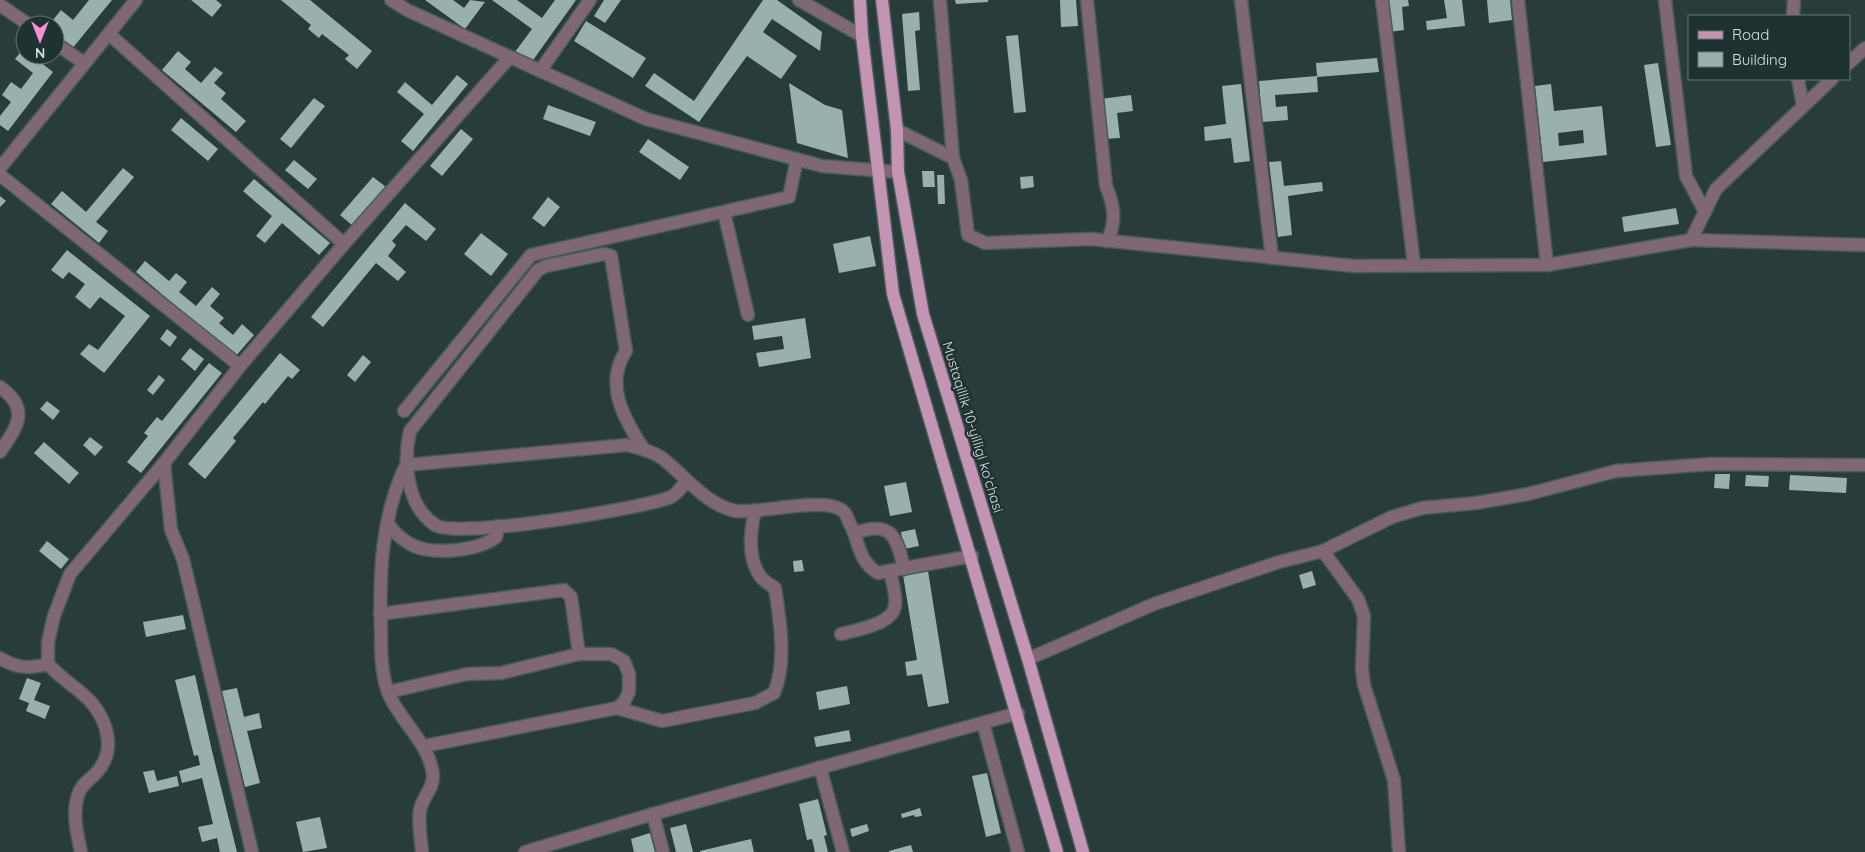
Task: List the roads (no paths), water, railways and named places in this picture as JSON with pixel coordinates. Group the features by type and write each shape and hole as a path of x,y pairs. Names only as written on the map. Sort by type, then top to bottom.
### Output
{"main road":[{"path":"860,0 862,36 893,294 1058,852"},
{"name":"Mustaqillik 10-yilligi ko'chasi","path":"882,0 897,130 898,172 923,314 1028,659 1083,852"}],"street":[{"path":"0,168 136,0"},
{"path":"391,0 407,10 646,119 822,166 898,172"},
{"path":"540,70 590,0"},
{"path":"799,0 862,36"},
{"path":"940,0 953,158 961,180 968,235 986,242 1107,241 1354,266 1547,265 1691,240 1865,245"},
{"path":"1087,0 1106,186 1112,201 1113,230 1107,241"},
{"path":"1241,0 1272,258"},
{"path":"1382,0 1414,265"},
{"path":"1518,0 1547,265"},
{"path":"1665,0 1686,176 1705,212"},
{"path":"1793,15 1794,0"},
{"path":"0,5 15,15"},
{"path":"109,34 344,244"},
{"path":"1850,62 1865,48"},
{"path":"65,50 84,63"},
{"path":"81,852 75,826 78,794 84,784 98,772 103,764 108,755 109,741 104,725 92,703 48,664 48,642 54,616 70,574 164,463 240,366 344,244 510,57"},
{"path":"1798,80 1803,106"},
{"path":"1691,240 1716,188 1831,80"},
{"path":"897,130 953,158"},
{"path":"404,411 531,255 788,197 797,159"},
{"path":"0,175 240,366"},
{"path":"724,212 748,315"},
{"path":"643,448 619,407 615,376 618,364 626,351 611,256 604,254 538,270 410,431 406,449 406,465 412,491 420,510 436,526 462,528 530,524 626,507 672,496 687,481"},
{"path":"0,387 9,393 17,404 19,416 18,426 0,452"},
{"path":"406,465 627,445 643,448 661,457 687,481 720,505 735,510 755,511 829,504 844,512 855,533 862,560 869,568 878,573 972,556"},
{"path":"164,463 171,530 183,560 252,852"},
{"path":"1028,659 1154,604 1279,562 1323,552 1392,518 1422,508 1476,503 1528,494 1616,471 1711,464 1865,465"},
{"path":"406,465 394,489 381,556 380,614 382,668 388,692 400,717 424,746 433,775 429,790 420,809 422,852"},
{"path":"424,746 617,708 662,721 754,703 774,693 778,684 780,617 776,588 760,577 752,556 750,533 755,511"},
{"path":"388,524 395,534 412,545 435,550 463,549 486,544 496,537 498,526"},
{"path":"855,533 866,529 881,528 891,533 898,542 904,568"},
{"path":"1323,552 1358,599 1364,616 1362,668 1364,686 1394,780 1399,852"},
{"path":"841,634 875,625 890,616 895,608 890,571"},
{"path":"380,614 564,590 571,597 579,654"},
{"path":"388,692 467,674 516,670 579,654 611,654 624,660 630,674 629,692 624,702 617,708"},
{"path":"0,659 18,667 32,668 48,664"},
{"path":"525,852 653,814 1018,713"},
{"path":"983,723 1018,852"},
{"path":"820,767 844,852"},
{"path":"653,814 663,852"}]}
